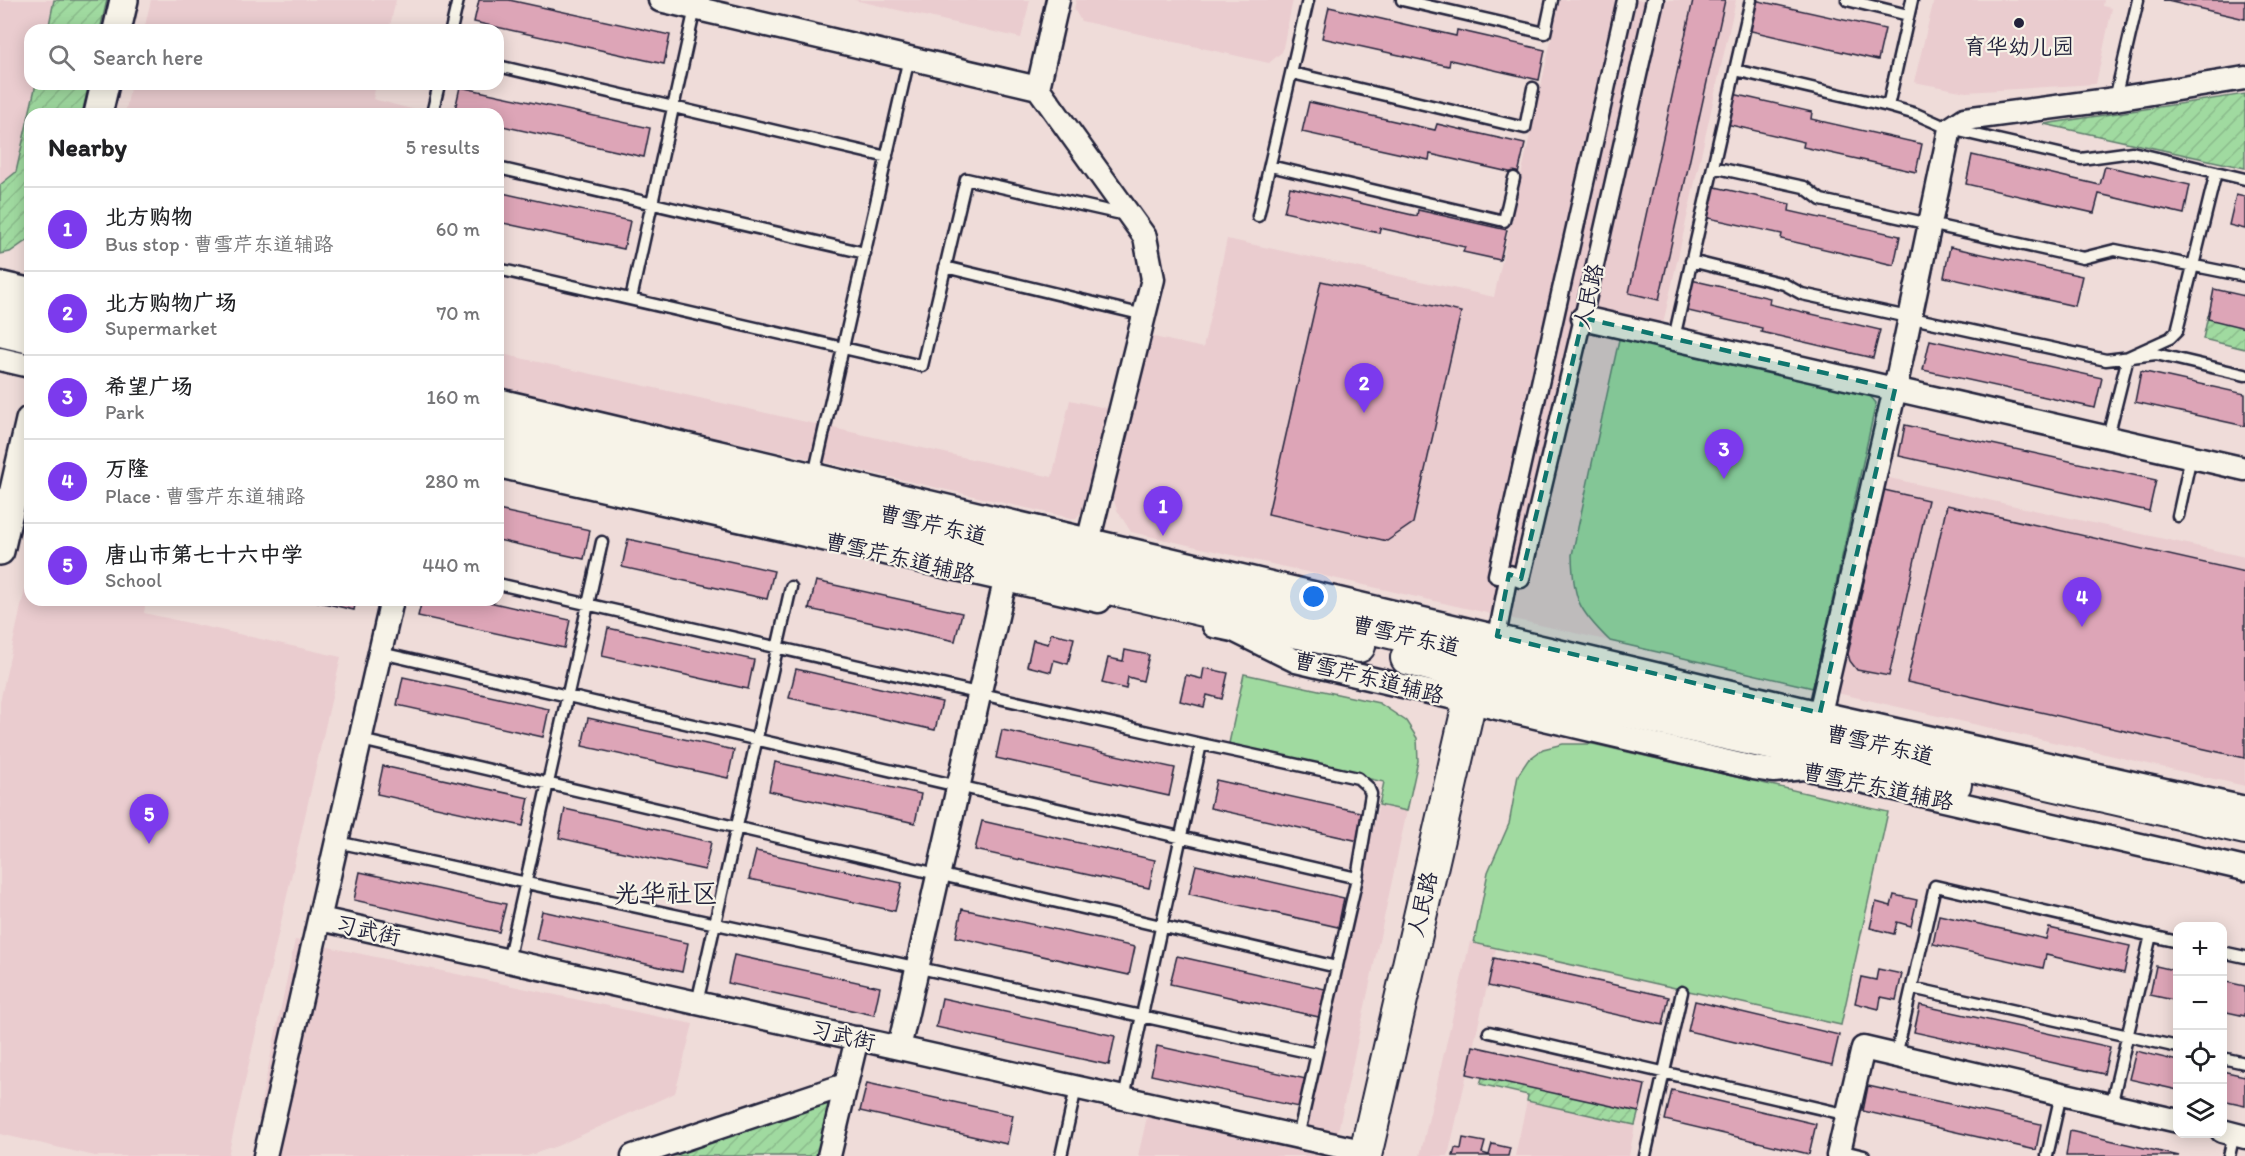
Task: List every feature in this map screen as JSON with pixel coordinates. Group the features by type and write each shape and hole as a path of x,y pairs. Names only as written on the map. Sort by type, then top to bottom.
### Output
{"main road":[{"path":"0,306 24,312"},
{"path":"0,330 24,336"},
{"name":"曹雪芹东道","path":"504,423 1086,549 1486,673 2245,849"},
{"name":"曹雪芹东道","path":"504,447 1441,666 1486,673 2245,828"},
{"name":"人民路","path":"1372,1155 1486,673"}],"street":[{"path":"118,24 124,0"},
{"path":"504,401 814,475 1086,549 1153,279 1145,237 1038,88 660,0"},
{"path":"1038,88 1058,0"},
{"name":"人民路","path":"1626,0 1497,574 1509,574 1521,579 1583,318 1654,0"},
{"path":"1820,712 1910,318 1950,129 1965,119 2115,99 2245,78"},
{"path":"99,108 104,90"},
{"path":"0,283 24,289"},
{"path":"1583,318 2245,468"},
{"path":"0,359 24,365"},
{"path":"0,551 24,446"},
{"name":"曹雪芹东道辅路","path":"504,467 1005,581 1233,630 1296,661 1486,673 1820,712 2245,808"},
{"name":"人民路","path":"1486,673 1509,574"},
{"path":"899,1048 1005,581"},
{"path":"265,1156 391,606"},
{"name":"曹雪芹东道辅路","path":"1486,673 1754,768 1774,771 1804,768 2245,869"},
{"name":"习武街","path":"320,919 1372,1155"},
{"path":"830,1156 857,1038"},
{"path":"1839,1153 1863,1048 2173,1120"},
{"path":"633,1156 845,1085"}],"lane":[{"path":"452,24 458,0"},
{"path":"1258,216 1308,0"},
{"path":"1402,0 1545,33 1552,0"},
{"path":"1674,338 1751,0"},
{"path":"1847,0 1908,15"},
{"path":"1888,106 1912,0"},
{"path":"2115,99 2138,0"},
{"path":"630,299 695,8"},
{"path":"814,475 909,58"},
{"path":"504,67 887,157"},
{"path":"1735,70 1888,106 1916,114 1950,129 2081,159 2132,152 2245,178"},
{"path":"1292,73 1524,128 1533,88"},
{"path":"433,108 438,90"},
{"path":"1270,166 1504,221 1514,178"},
{"path":"1713,167 1804,187 1821,200 2083,258 2115,250 2245,276"},
{"path":"504,169 865,253"},
{"path":"2128,357 2170,338 2177,331 2189,274 2195,265 2216,172"},
{"path":"504,270 922,366 966,179 1130,216"},
{"path":"1691,261 1784,284 1802,294 2106,360 2156,354 2245,375"},
{"path":"945,267 1144,315"},
{"path":"2108,437 2128,357"},
{"path":"2178,516 2191,456"},
{"path":"508,961 602,542"},
{"path":"504,585 1358,778 1368,787 1371,794 1357,878 1298,1137"},
{"path":"698,1003 791,587"},
{"path":"381,652 1357,878"},
{"path":"361,740 1337,967"},
{"path":"1124,1098 1201,744"},
{"path":"337,842 1317,1054"},
{"path":"1896,1056 1935,886 2173,941"},
{"path":"2111,1106 2151,936"},
{"path":"2227,953 2245,957"},
{"path":"1912,988 2173,1046"},
{"path":"1645,1156 1682,992"},
{"path":"1489,1032 1848,1114"},
{"path":"2227,1059 2245,1063"},
{"path":"1061,1156 1076,1088"},
{"path":"2047,1156 2061,1094"},
{"path":"1839,1153 1864,1156"}],"highlighted area":[{"path":"1583,318 1895,389 1820,713 1497,636 1509,574 1521,579"}],"shaded area":[{"path":"0,0 54,0 49,24 24,24 24,90 35,90 31,108 24,108 24,137 16,172 0,185"},
{"path":"151,0 396,0 390,24 145,24"},
{"path":"854,0 1030,0 1021,38"},
{"path":"1076,0 1293,0 1282,52 1269,63 1081,21 1074,9"},
{"path":"1560,0 1736,0 1662,328 1620,335 1572,555 1573,584 1591,623 1610,641 1131,532 1117,510 1110,488 1145,335 1203,348 1227,239 1494,297"},
{"path":"1934,0 2104,0 2103,6 2112,8 2096,84 1966,92 1914,82"},
{"path":"130,90 375,90 373,99 408,108 126,108"},
{"path":"504,354 1052,477 1070,400 1110,409 1090,503 1075,519 504,389"},
{"path":"1885,477 2245,557 2245,786 1837,693"},
{"path":"24,593 24,606 145,606 144,613 341,657 228,1156 95,1156 0,1134 0,702"},
{"path":"1384,782 1380,805 1407,811 1337,1136 1303,1128"},
{"path":"295,940 693,1024 675,1093 557,1146 527,1156 271,1156 258,1117"},
{"path":"1470,942 1496,948 1448,1156 1420,1156"},
{"path":"1527,1101 1635,1125 1629,1156 1515,1156"},
{"path":"1147,1117 1319,1156 1138,1156"}],"green space":[{"path":"54,0 107,0 101,24 49,24"},
{"path":"35,90 88,90 83,108 31,108"},
{"path":"2245,94 2245,168 2044,124"},
{"path":"24,137 24,242 10,252 0,254 0,185 16,172"},
{"path":"2208,316 2245,324 2245,349 2203,339"},
{"path":"1620,335 1865,390 1876,403 1813,688 1610,641 1591,621 1579,603 1574,583 1572,555"},
{"path":"1244,674 1379,703 1406,721 1417,738 1418,761 1407,811 1379,805 1384,782 1228,748"},
{"path":"1563,744 1593,744 1888,812 1841,1025 1474,943 1488,872 1509,824 1518,775 1528,760 1543,749"},
{"path":"1483,1075 1639,1110 1635,1125 1527,1101 1528,1095 1480,1084"},
{"path":"841,1080 822,1156 620,1156"}],"building":[{"path":"479,0 509,0 670,35 664,64 504,29 504,24 474,22"},
{"path":"1693,0 1725,0 1659,300 1629,293"},
{"path":"1754,0 1885,29 1878,60 1747,30"},
{"path":"2163,0 2245,0 2245,19"},
{"path":"1329,7 1456,36 1457,30 1545,50 1539,80 1450,60 1449,66 1322,38"},
{"path":"459,90 474,90 650,128 644,157 504,126 504,108 455,108"},
{"path":"1733,94 1812,112 1811,119 1922,144 1916,172 1803,147 1804,142 1726,124"},
{"path":"1309,102 1435,130 1437,124 1525,144 1518,174 1430,154 1429,160 1302,132"},
{"path":"1972,155 2100,185 2105,166 2190,185 2184,214 2099,194 2094,213 1966,184"},
{"path":"1711,186 1790,204 1789,211 1900,236 1894,265 1781,239 1782,234 1704,217"},
{"path":"1290,187 1417,216 1418,210 1507,230 1500,260 1463,252 1465,247 1380,228 1379,233 1284,212"},
{"path":"504,193 630,221 624,249 504,223"},
{"path":"2236,195 2245,197 2245,229 2229,225"},
{"path":"1950,247 2082,276 2075,306 1944,277"},
{"path":"1691,280 1770,298 1769,304 1880,330 1873,358 1761,332 1762,328 1684,310"},
{"path":"1321,281 1461,312 1413,523 1387,541 1268,514"},
{"path":"2214,289 2245,296 2245,328 2208,319"},
{"path":"1930,340 2102,378 2095,408 1923,370"},
{"path":"2141,371 2245,394 2245,426 2135,402"},
{"path":"1905,425 2156,480 2149,511 1899,456"},
{"path":"1884,490 1928,500 1889,676 1857,670 1848,654"},
{"path":"1947,505 2245,572 2245,758 1907,682"},
{"path":"504,511 590,530 584,559 504,541"},
{"path":"628,539 774,571 767,599 622,567"},
{"path":"816,581 962,613 955,641 809,609"},
{"path":"504,605 570,620 564,648 418,616 420,606"},
{"path":"337,606 355,606 354,610"},
{"path":"608,628 754,660 748,689 602,656"},
{"path":"1051,633 1074,638 1068,664 1054,660 1051,672 1027,666 1033,640 1048,644"},
{"path":"1125,650 1149,655 1143,681 1128,677 1126,689 1102,683 1108,658 1123,661"},
{"path":"1204,668 1228,673 1222,699 1207,695 1204,707 1180,701 1186,675 1202,679"},
{"path":"796,669 942,702 935,730 789,698"},
{"path":"403,677 549,709 543,737 397,705"},
{"path":"588,718 734,750 728,778 582,746"},
{"path":"1002,730 1175,768 1169,796 996,758"},
{"path":"775,762 921,794 915,823 769,791"},
{"path":"383,766 529,798 523,826 377,794"},
{"path":"1216,780 1365,813 1359,841 1210,808"},
{"path":"565,809 711,842 705,870 559,838"},
{"path":"982,821 1155,860 1149,888 975,850"},
{"path":"756,851 902,883 895,911 749,879"},
{"path":"1196,865 1344,898 1338,927 1189,894"},
{"path":"360,872 506,904 499,932 354,900"},
{"path":"1894,895 1917,900 1911,926 1897,922 1894,934 1870,928 1876,902 1891,906"},
{"path":"962,909 1135,947 1129,975 956,937"},
{"path":"542,911 688,943 682,972 536,939"},
{"path":"1939,915 2046,939 2049,928 2130,946 2124,973 2046,955 2043,968 1933,944"},
{"path":"734,955 880,987 874,1015 728,983"},
{"path":"1177,956 1325,989 1319,1017 1170,984"},
{"path":"1494,958 1669,997 1663,1025 1488,986"},
{"path":"2156,966 2173,970 2173,1000 2150,995"},
{"path":"1878,969 1902,974 1896,1000 1881,997 1879,1009 1855,1003 1861,977 1876,980"},
{"path":"2227,982 2245,986 2245,1016 2227,1012"},
{"path":"942,998 1115,1036 1109,1065 936,1027"},
{"path":"1695,1001 1839,1035 1832,1065 1688,1031"},
{"path":"1920,1005 2110,1047 2104,1074 1914,1032"},
{"path":"1157,1046 1306,1079 1299,1107 1151,1075"},
{"path":"1473,1046 1645,1085 1639,1112 1467,1074"},
{"path":"2136,1051 2173,1060 2173,1089 2129,1079"},
{"path":"2227,1072 2245,1076 2245,1105 2227,1101"},
{"path":"867,1083 1013,1115 1007,1144 860,1111"},
{"path":"1868,1086 2041,1124 2036,1150 1863,1111"},
{"path":"1672,1090 1816,1124 1809,1154 1665,1120"},
{"path":"2070,1131 2179,1156 2066,1156"},
{"path":"1463,1138 1485,1142 1482,1153 1489,1155 1492,1144 1510,1148 1508,1156 1453,1156 1455,1148 1461,1149"}],"place":[{"name":"育华幼儿园","path":"2019,23"},
{"name":"北方购物广场","path":"1364,413"},
{"name":"希望广场","path":"1724,479"},
{"name":"北方购物","path":"1163,536"},
{"name":"万隆","path":"2082,627"},
{"name":"唐山市第七十六中学","path":"149,844"}],"district":[{"name":"光华社区","path":"666,893"}]}
